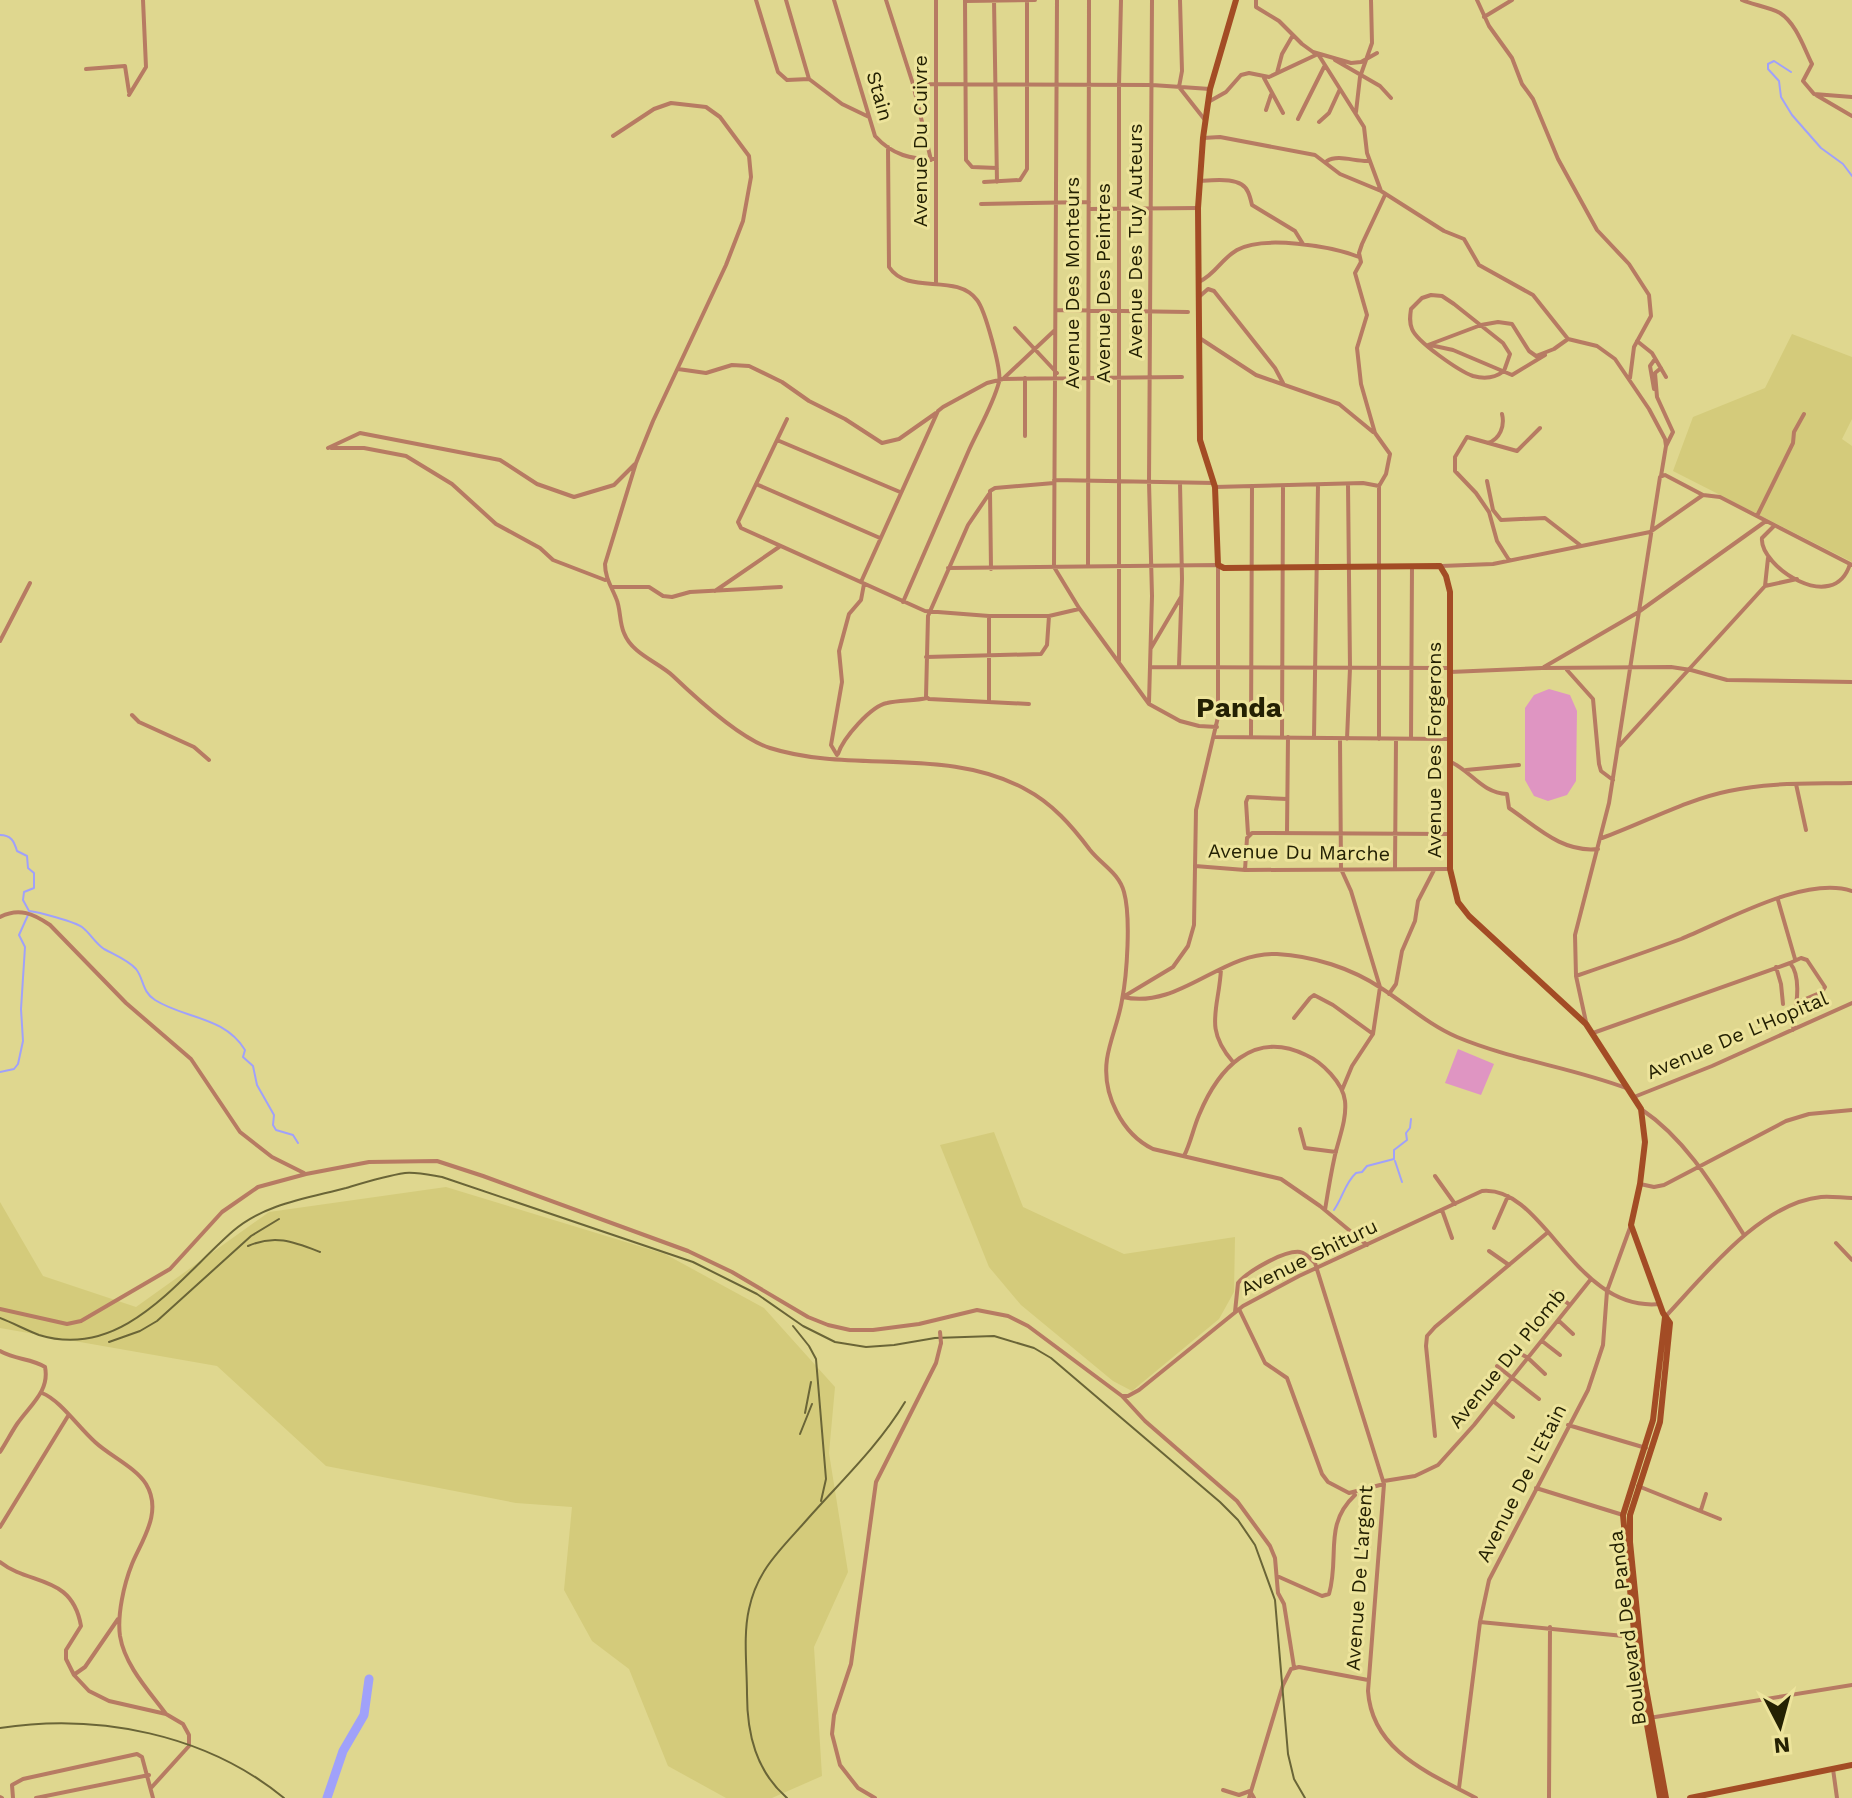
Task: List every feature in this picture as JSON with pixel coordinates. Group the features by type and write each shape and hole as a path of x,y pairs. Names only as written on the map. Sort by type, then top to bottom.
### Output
{"street":[{"path":"86,69 125,66 129,95 146,67 143,0"},
{"path":"756,0 778,72 787,80 809,79"},
{"path":"786,0 809,79 842,104 869,117"},
{"name":"Stain","path":"834,0 875,136 913,160 934,160"},
{"path":"886,0 934,160"},
{"name":"Avenue Du Cuivre","path":"936,0 936,282"},
{"path":"997,168 972,167 966,160 965,0 1035,0"},
{"path":"994,0 997,182"},
{"path":"984,182 1020,180 1027,169 1027,0"},
{"path":"1057,0 1054,567 1079,608 1149,704 1180,721 1217,727"},
{"name":"Avenue Des Monteurs","path":"1088,567 1089,0"},
{"name":"Avenue Des Peintres","path":"1119,663 1121,0"},
{"name":"Avenue Des Tuy Auteurs","path":"1149,704 1152,566 1149,482 1152,0"},
{"path":"1180,0 1182,71 1179,87 1205,121"},
{"path":"1123,997 1168,972 1185,951 1194,925 1197,800 1217,727 1218,565 1215,485 1200,440 1198,208 1210,89 1236,0"},
{"path":"1256,0 1256,7 1279,21 1302,44 1318,54 1351,63 1377,53"},
{"path":"1356,115 1360,77 1372,43 1371,0"},
{"path":"1477,0 1493,34 1512,58 1558,159 1597,230 1629,264 1646,288 1651,301 1651,316 1637,341 1630,380"},
{"path":"1484,17 1512,0"},
{"path":"1742,0 1784,17 1811,61 1812,66 1803,81 1814,94 1852,116"},
{"path":"1276,74 1282,54 1293,35"},
{"path":"1208,101 1226,92 1241,75 1249,73 1264,78 1318,54"},
{"path":"1318,54 1364,127 1369,161 1384,192 1362,244 1361,262 1355,273 1367,315 1357,348 1357,359 1364,401 1375,433"},
{"path":"1329,57 1380,86 1391,98"},
{"path":"1298,119 1325,66"},
{"path":"1264,78 1283,113"},
{"path":"913,84 1152,85 1210,89"},
{"path":"1319,122 1329,113 1340,89"},
{"path":"1814,94 1852,97"},
{"path":"1266,110 1271,95"},
{"path":"613,136 654,109 671,103 706,107 720,117 749,156 751,177 743,221 636,463 605,564 610,588 617,599 624,635 637,650 673,676 709,709 766,747 962,768 1026,789 1055,810 1113,872 1124,891 1126,942 1123,997 1106,1067 1119,1117 1129,1133 1143,1144 1281,1179 1367,1245"},
{"path":"1203,138 1220,137 1315,155 1327,161 1340,174 1384,192 1444,231 1464,239 1479,265 1533,295 1568,339 1592,344 1615,359 1660,428 1666,446"},
{"path":"888,147 889,267 910,280 936,282 964,290 979,303 1002,379"},
{"path":"1327,161 1334,158 1369,161"},
{"path":"1199,181 1229,181 1243,186 1248,190 1252,205 1295,231 1303,244"},
{"path":"981,204 1057,202 1119,208 1198,208"},
{"path":"1199,282 1214,274 1223,260 1240,248 1263,243 1303,244 1359,257"},
{"path":"1200,296 1208,289 1214,291 1275,368 1284,385"},
{"path":"1426,296 1447,299 1481,325 1509,351 1510,359 1504,371 1492,377 1475,376 1428,345 1413,332 1411,309 1426,296"},
{"path":"1057,310 1188,312"},
{"path":"1428,345 1481,325 1509,322 1532,354 1547,353"},
{"path":"1015,328 1057,375"},
{"path":"903,602 1002,379 1057,328"},
{"path":"1201,339 1256,375 1339,404 1375,433 1390,454 1386,474 1379,486 1379,739"},
{"path":"1428,345 1453,350 1516,375 1568,339"},
{"path":"1637,341 1647,347 1666,377"},
{"path":"1631,1225 1640,1184 1645,1132 1641,1109 1586,1024 1576,976 1575,935 1602,838 1632,668 1650,532 1666,446 1673,429 1651,384 1651,362 1655,359"},
{"path":"678,369 706,373 732,365 749,366 782,382 882,443 899,439 973,390 1002,379 1057,375 1119,379 1182,377"},
{"path":"1656,391 1655,373 1661,368"},
{"path":"1025,378 1025,436"},
{"path":"837,757 831,745 842,682 839,651 849,614 861,600 862,582 938,411"},
{"path":"1488,443 1500,433 1504,422 1502,414"},
{"path":"1757,516 1804,414"},
{"path":"787,419 739,525 779,547 920,609 989,616 1049,616 1079,608"},
{"path":"1509,560 1497,541 1493,520 1484,504 1455,471 1455,457 1466,438 1519,451 1540,428"},
{"path":"605,580 553,560 540,548 506,531 452,484 406,456 364,448 328,448 360,433 486,457 500,460 537,484 574,497 614,485 636,463"},
{"path":"777,440 900,492"},
{"path":"1661,476 1703,495 1720,497 1851,565 1843,581 1832,587 1816,586 1797,579 1768,558 1761,545 1762,538 1775,526"},
{"path":"927,698 926,624 930,610 968,525 995,488 1086,481 1283,487 1379,486"},
{"path":"1487,481 1493,510 1501,520 1545,518 1580,545"},
{"path":"1179,666 1182,596 1180,483"},
{"path":"756,484 880,538"},
{"path":"1347,739 1350,668 1348,484"},
{"path":"1314,738 1318,485"},
{"path":"1251,736 1252,486"},
{"path":"1283,487 1282,668 1287,833"},
{"path":"989,494 991,569"},
{"path":"948,568 1487,565 1650,532 1703,495"},
{"path":"1542,668 1637,613 1766,521"},
{"path":"713,593 779,547"},
{"path":"1618,746 1765,586 1768,558"},
{"path":"1411,739 1412,566"},
{"name":"Avenue Des Forgerons","path":"1440,566 1450,592 1448,739 1453,888 1464,910 1586,1024"},
{"path":"1765,586 1797,579"},
{"path":"0,641 30,583"},
{"path":"610,588 649,587 667,597 690,592 781,587"},
{"path":"1150,650 1182,596"},
{"path":"989,616 989,702"},
{"path":"926,657 989,658 1041,654 1047,645 1049,616"},
{"path":"1150,667 1632,668 1691,670 1727,680 1852,682"},
{"path":"1565,668 1593,699 1599,764 1601,771 1613,780"},
{"path":"837,757 849,732 877,707 889,702 927,698 1029,704"},
{"path":"132,715 139,722 194,747 209,760"},
{"path":"1214,737 1448,739"},
{"path":"1325,1210 1345,1106 1342,1090 1350,1070 1373,1034 1380,987 1351,891 1341,869 1340,739"},
{"path":"1395,870 1396,739"},
{"path":"1449,761 1466,770 1491,792 1507,794 1509,808 1555,840 1582,849 1598,849"},
{"path":"1466,770 1519,765"},
{"path":"1602,838 1702,798 1728,791 1796,784 1852,783"},
{"path":"1796,784 1806,830"},
{"path":"1245,870 1248,797 1287,799"},
{"path":"1248,834 1450,834"},
{"name":"Avenue Du Marche","path":"1195,866 1245,870 1450,869"},
{"path":"1389,994 1396,984 1402,951 1415,921 1418,901 1434,869"},
{"path":"1576,976 1673,942 1778,899 1821,888 1839,887 1852,891"},
{"path":"1778,899 1795,973 1793,1030"},
{"path":"0,917 8,912 29,913 50,925 126,1003 191,1059 240,1132 272,1157 306,1174"},
{"path":"1123,997 1141,1000 1166,995 1221,969 1263,954 1293,955 1342,969 1380,987 1457,1037 1529,1062 1586,1073 1629,1089"},
{"path":"1593,1033 1792,961 1807,960 1825,987 1822,992 1796,1003"},
{"path":"1776,967 1783,1004"},
{"path":"1221,969 1213,1026 1218,1041 1233,1062"},
{"path":"1294,1018 1314,995 1373,1034"},
{"name":"Avenue De L'Hopital","path":"1634,1097 1852,1003"},
{"path":"1184,1156 1202,1108 1219,1078 1233,1062 1248,1052 1263,1048 1289,1049 1313,1059 1342,1090"},
{"path":"1641,1109 1665,1127 1698,1166 1744,1235"},
{"path":"1640,1184 1660,1186 1794,1117 1852,1110"},
{"path":"1300,1129 1305,1148 1336,1152"},
{"path":"0,1309 67,1324 81,1321 170,1269 222,1212 258,1187 369,1162 437,1161 688,1251 828,1325 850,1330 873,1330 977,1310 1008,1316 1028,1326 1122,1396 1145,1421 1237,1501 1270,1546 1275,1558 1278,1593 1285,1612 1294,1667 1283,1685 1250,1791 1252,1798"},
{"path":"1435,1176 1455,1204"},
{"name":"Avenue Shituru","path":"1122,1396 1139,1390 1237,1310 1318,1268 1482,1191 1497,1191 1508,1196"},
{"path":"1494,1228 1508,1196 1591,1279 1607,1291 1631,1302 1660,1304"},
{"path":"1665,1317 1744,1235 1797,1203 1822,1197 1852,1198"},
{"path":"1442,1210 1452,1238"},
{"name":"Avenue De L'Etain","path":"1459,1788 1480,1622 1489,1580 1597,1368 1603,1345 1607,1291 1631,1225"},
{"name":"Boulevard De Panda","path":"1631,1225 1665,1317 1670,1323 1664,1350 1660,1422 1632,1483 1626,1515 1637,1637 1660,1798"},
{"path":"1435,1436 1427,1336 1547,1233"},
{"path":"1836,1243 1852,1260"},
{"path":"1489,1251 1509,1265"},
{"path":"1318,1268 1300,1252 1256,1268 1238,1283 1237,1310 1265,1363 1287,1378 1322,1474 1336,1487 1357,1493"},
{"name":"Avenue De L'argent","path":"1318,1268 1384,1483 1368,1680 1371,1712 1385,1739 1416,1766 1476,1798"},
{"name":"Avenue Du Plomb","path":"1357,1493 1433,1468 1513,1378 1591,1279"},
{"path":"1553,1292 1570,1305"},
{"path":"875,1798 858,1788 840,1765 833,1742 834,1715 851,1664 870,1505 876,1482 936,1363 941,1343 939,1319"},
{"path":"1559,1321 1573,1334"},
{"path":"1542,1341 1560,1355"},
{"path":"1511,1348 1545,1374"},
{"path":"0,1351 16,1358 36,1361 45,1367 47,1376 42,1393 16,1425 0,1452"},
{"path":"1497,1366 1539,1399"},
{"path":"42,1393 55,1401 97,1444 139,1476 149,1489 152,1520 130,1568 120,1618 120,1637 135,1672 166,1714"},
{"path":"1493,1401 1513,1417"},
{"path":"0,1527 68,1416"},
{"path":"1568,1425 1649,1448"},
{"name":"Boulevard De Panda","path":"1626,1515 1640,1487 1649,1448"},
{"path":"1632,1483 1720,1519"},
{"path":"1535,1488 1626,1515"},
{"path":"1276,1576 1322,1596 1329,1594 1338,1516 1357,1493"},
{"path":"1701,1510 1706,1494"},
{"path":"0,1562 67,1594 78,1612 81,1626 66,1650 66,1659 74,1675 89,1691 109,1701 166,1714 183,1724 189,1735 189,1746 151,1788"},
{"path":"74,1675 85,1667 120,1618"},
{"path":"1480,1622 1637,1637"},
{"path":"1549,1798 1550,1627"},
{"path":"1294,1667 1368,1680"},
{"path":"1649,1718 1852,1685"},
{"name":"Boulevard De Panda","path":"1649,1718 1666,1798"},
{"path":"13,1798 14,1782 137,1754 142,1757 149,1775 153,1798"},
{"path":"1690,1798 1730,1794 1852,1765"},
{"path":"1833,1769 1837,1798"},
{"path":"36,1798 149,1775"},
{"path":"1223,1790 1239,1795 1250,1791"}],"shaded area":[{"path":"1792,334 1852,357 1852,419 1842,439 1852,446 1852,562 1673,471 1693,417 1765,388"},
{"path":"1549,689 1570,695 1577,711 1576,781 1567,795 1548,801 1534,796 1525,780 1525,708 1534,695"},
{"path":"1458,1049 1494,1064 1481,1095 1445,1083"},
{"path":"994,1132 1023,1207 1124,1254 1235,1237 1234,1292 1219,1319 1132,1391 1113,1381 1021,1305 989,1267 940,1145"},
{"path":"446,1187 665,1254 764,1308 835,1387 829,1453 848,1572 814,1647 822,1776 772,1798 726,1798 668,1766 629,1669 592,1641 564,1590 572,1507 516,1503 326,1466 217,1366 0,1328 0,1202 43,1276 136,1307 269,1212"}],"waterway":[{"path":"1791,72 1774,61 1768,64 1768,69 1779,81 1781,97 1792,115 1821,148 1843,164 1852,176"},
{"path":"0,835 9,837 17,851 27,856 28,868 34,873 34,888 24,892 23,900 29,911 82,927 101,947 136,969 155,1000 215,1024 236,1039 245,1050 243,1057 253,1066 257,1085 274,1115 273,1125 276,1130 293,1135 298,1143"},
{"path":"0,1072 14,1069 18,1064 23,1041 21,1009 25,947 19,935 28,915"},
{"path":"1334,1210 1356,1173 1367,1166 1394,1159 1394,1150 1407,1140 1411,1119"},
{"path":"1395,1161 1402,1182"},
{"path":"327,1798 343,1751 364,1715 369,1679"}],"railway":[{"path":"0,1318 39,1335 69,1340 97,1336 123,1326 147,1310 233,1231 258,1214 390,1176 415,1173 442,1177 693,1262 757,1294 803,1326 835,1342 866,1347 935,1338 994,1336 1034,1348 1051,1358 1220,1502 1238,1520 1255,1545 1275,1600 1288,1754 1294,1779 1305,1798"},
{"path":"109,1342 157,1321 251,1236 279,1219"},
{"path":"248,1246 276,1240 320,1252"},
{"path":"793,1326 816,1359 826,1479 821,1501"},
{"path":"805,1413 811,1382"},
{"path":"787,1798 768,1776 751,1737 747,1709 746,1640 753,1596 763,1572 778,1552 870,1450 905,1402"},
{"path":"800,1434 812,1404"},
{"path":"0,1728 75,1724 150,1733 220,1758 284,1798"}],"district":[{"name":"Panda","path":"1239,707"}]}
